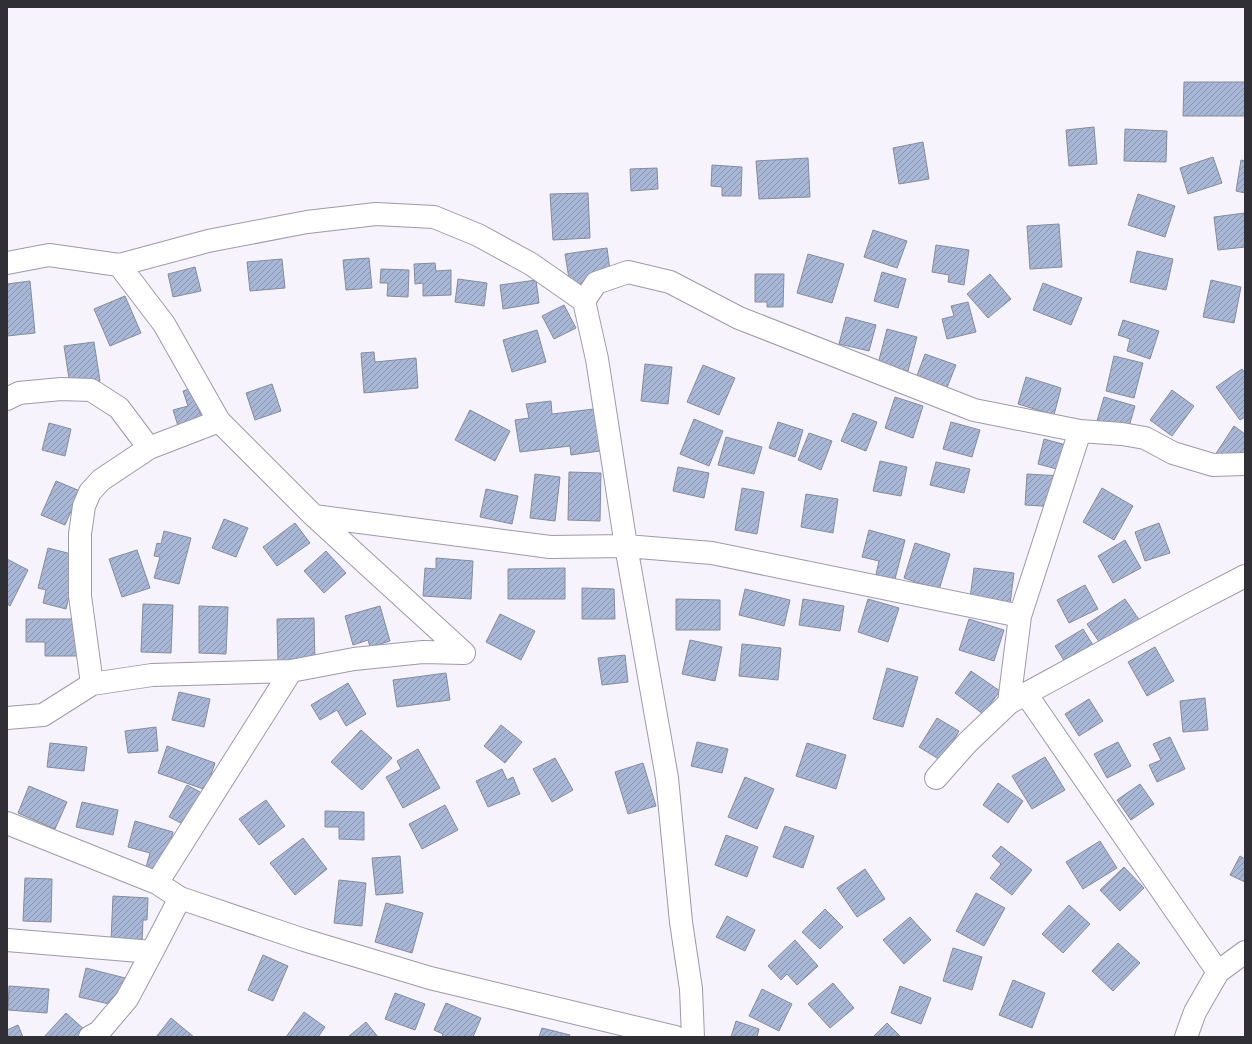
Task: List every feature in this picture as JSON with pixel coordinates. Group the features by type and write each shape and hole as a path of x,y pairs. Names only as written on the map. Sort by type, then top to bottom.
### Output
{"street":[{"path":"7,263 50,255 119,265 208,241 307,222 376,214 434,217 478,234 531,264 584,301 597,359 626,546 667,778 681,922 691,989 693,1037"},
{"path":"7,718 43,715 92,684 152,675 291,671 354,659 423,652 464,653 314,516 219,421 164,324 119,265"},
{"path":"584,301 596,283 628,272 670,282 739,318 974,410 1080,431 1122,434 1145,438 1173,453 1214,465 1245,464"},
{"path":"7,399 19,393 61,389 91,390 119,408 149,448"},
{"path":"92,684 80,596 80,534 84,506 90,492 101,480 149,448 219,421"},
{"path":"1080,431 1020,616 1018,699 1218,972"},
{"path":"314,516 550,547 626,546 712,553 1020,616"},
{"path":"936,778 967,743 1018,699 1245,576"},
{"path":"157,883 291,671"},
{"path":"7,823 157,883 180,898 304,940 430,978 675,1037"},
{"path":"90,1037 99,1032 127,999 180,898"},
{"path":"7,940 152,952"},
{"path":"1186,1037 1195,1012 1218,972 1245,952"}],"building":[{"path":"1184,82 1245,82 1245,116 1183,116"},
{"path":"1094,127 1097,164 1069,166 1066,130"},
{"path":"1125,129 1167,131 1166,162 1124,161"},
{"path":"923,142 929,179 899,184 893,148"},
{"path":"1213,157 1222,183 1188,194 1180,168"},
{"path":"808,158 810,197 759,199 756,161"},
{"path":"1241,160 1245,161 1245,193 1236,191"},
{"path":"712,165 742,167 741,196 722,196 722,187 711,186"},
{"path":"657,168 658,189 631,191 630,169"},
{"path":"588,193 590,238 553,240 550,194"},
{"path":"1138,194 1175,206 1165,237 1128,225"},
{"path":"1245,213 1245,247 1218,250 1214,217"},
{"path":"1059,224 1062,267 1030,269 1027,226"},
{"path":"873,230 907,241 897,268 864,257"},
{"path":"936,245 969,250 964,285 948,282 949,275 932,272"},
{"path":"607,248 612,285 571,291 565,254"},
{"path":"1137,251 1173,259 1166,290 1130,282"},
{"path":"808,254 844,264 832,303 797,293"},
{"path":"369,258 372,288 346,290 343,260"},
{"path":"282,259 285,288 250,291 247,262"},
{"path":"435,263 436,271 451,270 451,295 423,296 423,283 415,284 414,264"},
{"path":"195,267 201,291 173,297 168,274"},
{"path":"381,269 409,270 408,297 387,296 388,283 380,283"},
{"path":"882,272 906,279 898,308 874,301"},
{"path":"755,274 784,274 783,307 767,307 767,302 755,302"},
{"path":"990,274 1011,299 988,318 967,294"},
{"path":"458,279 487,283 484,306 455,302"},
{"path":"536,280 539,303 503,309 500,285"},
{"path":"1211,280 1241,287 1234,323 1203,317"},
{"path":"30,281 35,333 7,336 7,284"},
{"path":"1043,283 1082,298 1071,325 1033,310"},
{"path":"125,296 141,333 110,346 94,309"},
{"path":"968,302 976,332 947,339 942,319 954,316 951,306"},
{"path":"564,305 576,328 554,339 542,316"},
{"path":"846,317 876,325 869,351 839,344"},
{"path":"1123,320 1159,331 1150,359 1127,351 1130,339 1118,335"},
{"path":"887,329 917,337 908,371 878,364"},
{"path":"537,330 546,362 512,372 503,340"},
{"path":"94,342 100,381 70,385 64,346"},
{"path":"374,352 375,362 416,358 418,388 364,393 361,353"},
{"path":"925,354 956,365 946,390 916,378"},
{"path":"1114,356 1143,363 1134,398 1106,391"},
{"path":"645,364 672,367 668,404 641,401"},
{"path":"703,365 735,378 719,415 687,402"},
{"path":"1242,369 1245,373 1245,417 1240,420 1216,387"},
{"path":"1026,377 1061,388 1054,415 1018,404"},
{"path":"272,384 281,411 255,420 246,393"},
{"path":"192,388 203,422 179,429 173,410 188,406 183,391"},
{"path":"1172,390 1194,406 1172,436 1150,420"},
{"path":"895,397 923,406 913,438 885,428"},
{"path":"1104,397 1135,406 1128,430 1097,421"},
{"path":"551,401 552,414 594,409 600,451 571,455 570,446 520,452 515,420 529,418 526,404"},
{"path":"470,410 510,431 495,461 455,440"},
{"path":"853,413 877,422 866,451 841,441"},
{"path":"694,419 723,431 709,466 680,454"},
{"path":"778,422 803,430 795,457 769,448"},
{"path":"951,422 980,430 972,457 943,449"},
{"path":"49,423 71,429 65,456 42,450"},
{"path":"1234,426 1245,434 1245,460 1213,458"},
{"path":"809,433 832,441 821,470 798,460"},
{"path":"726,437 762,447 754,474 718,465"},
{"path":"1044,439 1070,446 1064,471 1038,464"},
{"path":"880,461 907,467 901,496 873,491"},
{"path":"936,462 970,469 964,493 930,485"},
{"path":"678,467 709,473 704,498 673,491"},
{"path":"569,472 601,473 600,521 568,520"},
{"path":"535,474 560,477 555,521 530,518"},
{"path":"1027,474 1061,476 1059,507 1025,505"},
{"path":"56,481 80,491 65,525 41,515"},
{"path":"742,488 764,492 757,534 735,530"},
{"path":"1102,488 1133,506 1114,540 1083,522"},
{"path":"486,489 518,496 512,524 480,517"},
{"path":"806,494 838,499 833,533 801,527"},
{"path":"224,519 248,528 236,557 212,548"},
{"path":"295,523 310,543 277,566 263,547"},
{"path":"1159,523 1170,553 1145,561 1135,532"},
{"path":"869,530 905,540 894,583 875,579 879,561 862,557"},
{"path":"164,531 191,538 179,584 154,578 160,557 154,556 157,543 161,544"},
{"path":"1125,540 1141,568 1113,583 1098,556"},
{"path":"915,543 950,554 939,590 904,578"},
{"path":"48,548 79,556 66,609 43,603 46,590 38,588"},
{"path":"137,550 150,588 122,597 109,559"},
{"path":"326,551 346,573 324,593 304,571"},
{"path":"436,558 473,561 471,599 423,596 425,568 436,569"},
{"path":"7,559 28,570 10,606 7,604"},
{"path":"565,568 565,599 508,599 508,569"},
{"path":"974,568 1014,573 1010,604 970,598"},
{"path":"1085,585 1098,609 1069,623 1057,600"},
{"path":"582,588 614,589 615,619 582,619"},
{"path":"745,589 790,600 784,626 739,615"},
{"path":"676,599 720,600 720,630 676,630"},
{"path":"803,599 844,606 840,631 799,625"},
{"path":"868,599 899,608 888,642 858,632"},
{"path":"1125,599 1148,633 1110,658 1087,624"},
{"path":"143,604 173,605 171,653 141,652"},
{"path":"199,606 228,607 226,654 199,653"},
{"path":"380,606 390,641 370,647 368,640 353,645 345,616"},
{"path":"500,614 535,631 521,660 486,642"},
{"path":"314,618 315,663 278,663 277,619"},
{"path":"26,619 80,619 80,656 45,656 45,642 26,642"},
{"path":"969,619 1004,630 994,661 959,650"},
{"path":"1083,629 1101,658 1073,675 1055,646"},
{"path":"690,640 722,647 715,681 682,674"},
{"path":"742,644 781,648 778,680 739,676"},
{"path":"1155,647 1174,681 1147,696 1128,662"},
{"path":"625,655 628,682 602,685 598,658"},
{"path":"887,668 918,677 903,727 873,719"},
{"path":"971,671 1000,691 983,714 955,693"},
{"path":"446,673 450,700 397,707 393,680"},
{"path":"348,683 366,714 346,726 337,710 320,720 311,705"},
{"path":"179,692 210,699 204,727 172,720"},
{"path":"1205,698 1208,730 1183,732 1180,701"},
{"path":"1089,699 1103,721 1079,736 1065,714"},
{"path":"937,718 959,731 942,761 919,747"},
{"path":"501,725 522,742 505,763 484,746"},
{"path":"156,727 158,751 128,753 125,731"},
{"path":"361,730 392,758 362,790 331,762"},
{"path":"1170,737 1185,769 1157,782 1149,765 1161,760 1153,744"},
{"path":"697,742 728,749 722,773 691,766"},
{"path":"1118,742 1131,766 1107,778 1094,754"},
{"path":"50,743 87,747 84,771 47,767"},
{"path":"807,743 846,755 836,789 796,776"},
{"path":"167,746 215,763 206,790 158,773"},
{"path":"418,749 440,788 403,808 386,777 401,769 397,761"},
{"path":"1045,757 1065,790 1032,809 1012,776"},
{"path":"555,758 573,790 552,802 533,769"},
{"path":"643,763 656,806 628,814 615,772"},
{"path":"502,769 507,780 513,777 520,794 488,807 476,781"},
{"path":"745,777 774,789 757,829 728,817"},
{"path":"998,783 1023,801 1008,823 983,805"},
{"path":"1140,784 1154,804 1131,820 1117,800"},
{"path":"187,785 217,801 201,833 169,817"},
{"path":"29,786 67,802 55,829 18,813"},
{"path":"266,800 285,826 259,845 239,819"},
{"path":"82,802 118,810 113,835 76,827"},
{"path":"445,805 458,830 422,849 409,824"},
{"path":"325,811 364,812 364,840 339,839 339,827 325,827"},
{"path":"135,821 173,832 162,871 146,867 150,853 128,847"},
{"path":"785,826 814,836 803,868 773,857"},
{"path":"726,835 758,847 747,877 715,865"},
{"path":"303,838 327,869 295,895 270,863"},
{"path":"1100,841 1117,868 1083,889 1066,862"},
{"path":"1001,846 1032,870 1012,895 990,878 1001,864 992,856"},
{"path":"400,856 403,893 376,895 372,858"},
{"path":"1240,856 1245,859 1245,882 1230,875"},
{"path":"1124,867 1144,888 1120,911 1100,890"},
{"path":"865,869 885,899 857,917 837,888"},
{"path":"25,878 52,879 51,922 23,921"},
{"path":"339,880 366,883 362,926 334,923"},
{"path":"976,893 1005,908 984,946 956,931"},
{"path":"113,896 148,898 147,920 143,920 142,942 111,940"},
{"path":"386,903 423,913 412,953 375,942"},
{"path":"1069,905 1090,924 1063,953 1042,934"},
{"path":"825,909 843,927 820,949 802,932"},
{"path":"727,916 755,930 745,951 716,937"},
{"path":"910,917 931,940 904,964 883,940"},
{"path":"795,940 818,966 797,985 787,974 781,980 768,966"},
{"path":"1118,943 1140,963 1113,991 1092,971"},
{"path":"953,948 982,957 972,990 943,981"},
{"path":"263,955 288,966 273,1001 248,990"},
{"path":"86,968 129,979 122,1007 79,997"},
{"path":"1013,980 1045,993 1032,1028 999,1015"},
{"path":"833,983 854,1008 830,1028 808,1004"},
{"path":"9,986 49,989 47,1013 8,1010"},
{"path":"900,986 931,998 921,1024 891,1013"},
{"path":"762,989 792,1004 779,1031 749,1016"},
{"path":"395,993 425,1004 415,1030 385,1019"},
{"path":"446,1003 481,1018 473,1037 442,1037 443,1034 434,1030"},
{"path":"304,1012 325,1027 318,1037 286,1037"},
{"path":"66,1013 86,1031 80,1037 44,1037"},
{"path":"171,1018 194,1037 156,1037"},
{"path":"736,1021 759,1029 757,1037 731,1037"},
{"path":"366,1022 378,1037 348,1037"},
{"path":"887,1023 901,1037 873,1037"},
{"path":"18,1025 23,1037 7,1037 7,1030"},
{"path":"542,1028 570,1035 569,1037 539,1037"}]}
